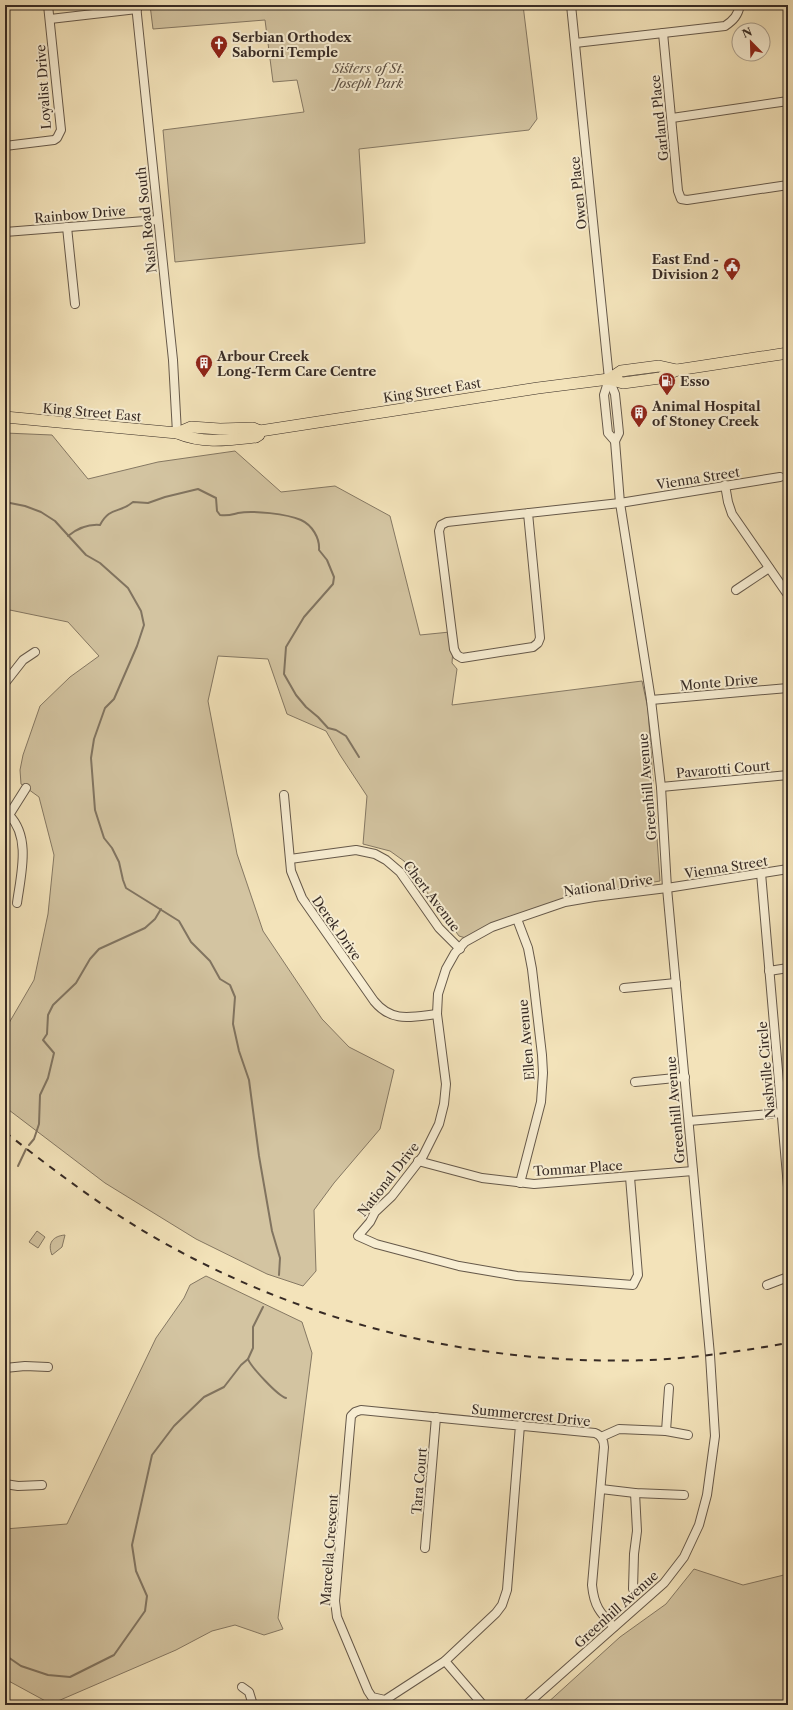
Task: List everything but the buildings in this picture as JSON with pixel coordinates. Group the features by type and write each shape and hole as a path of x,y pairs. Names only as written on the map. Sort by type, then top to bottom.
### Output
{"main road":[{"name":"King Street East","path":"5,417 177,433 191,439 223,441 257,436 260,431 538,388 609,379 621,371 659,366 677,370 788,353"}],"street":[{"name":"Loyalist Drive","path":"5,146 54,140 57,138 61,130 48,5"},
{"name":"Owen Place","path":"571,5 609,379"},
{"path":"575,43 725,26 733,21 738,13 740,5"},
{"path":"50,19 136,7"},
{"name":"Nash Road South","path":"136,7 173,360 177,433"},
{"name":"Garland Place","path":"662,33 672,118 678,191 681,199 687,200 788,185"},
{"path":"672,118 788,101"},
{"name":"Rainbow Drive","path":"5,232 158,220"},
{"path":"67,227 75,304"},
{"name":"Greenhill Avenue","path":"526,1705 664,1583 684,1557 698,1525 707,1495 715,1436 710,1355 667,888 661,787 651,700 620,503 615,441 608,433 604,395 609,379"},
{"name":"Vienna Street","path":"528,513 540,638 538,643 533,647 462,658 457,655 454,649 438,531 441,525 447,522 528,513 620,503 780,477"},
{"path":"725,486 732,514 788,595"},
{"path":"736,590 769,568"},
{"path":"5,683 23,660 35,652"},
{"name":"Monte Drive","path":"651,700 788,688"},
{"name":"Pavarotti Court","path":"661,787 788,775"},
{"path":"17,902 24,855 17,823 7,815 26,788"},
{"name":"Derek Drive","path":"284,795 291,871 302,898 378,1007 392,1015 403,1018 437,1014"},
{"name":"Chert Avenue","path":"290,859 356,850 375,854 386,860 400,872 439,928 460,949"},
{"name":"Vienna Street","path":"667,888 788,869"},
{"name":"Nashville Circle","path":"762,873 788,1187"},
{"name":"National Drive","path":"630,1177 638,1275 632,1285 518,1276 459,1266 376,1244 358,1236 370,1222 375,1212 392,1196 423,1156 436,1131 444,1104 446,1084 437,1014 438,994 441,982 452,958 465,942 487,929 565,902 594,896 667,888"},
{"name":"Ellen Avenue","path":"517,919 528,948 532,968 542,1055 541,1102 520,1183"},
{"path":"769,970 788,968"},
{"path":"624,988 676,983"},
{"path":"635,1082 685,1078"},
{"path":"689,1122 782,1113"},
{"name":"Tommar Place","path":"418,1161 482,1178 542,1184 693,1171"},
{"path":"766,1285 788,1277"},
{"path":"5,1368 25,1366 48,1368"},
{"path":"666,1432 669,1388"},
{"name":"Summercrest Drive","path":"355,1412 361,1410 520,1425 595,1433 601,1437 604,1445 592,1584 594,1602 598,1609 614,1627"},
{"name":"Marcella Crescent","path":"355,1412 351,1416 350,1424 336,1601 338,1617 368,1692 372,1698 385,1700 445,1661 496,1613 505,1597 507,1590 520,1425"},
{"name":"Tara Court","path":"425,1548 436,1417"},
{"path":"601,1437 619,1429 688,1435"},
{"path":"5,1484 18,1486 42,1485"},
{"path":"601,1489 635,1493 684,1495"},
{"path":"633,1589 634,1554 637,1531 635,1493"},
{"path":"445,1661 483,1705"},
{"path":"242,1687 249,1692 253,1705"}],"green space":[{"name":"Sisters of St. Joseph Park","path":"150,5 523,5 537,119 529,130 359,149 365,243 175,262 163,130 304,112 297,80 273,82 265,20 153,29"},
{"path":"5,433 52,435 88,479 158,462 235,451 281,492 335,486 390,516 420,635 450,632 453,649 452,663 457,669 452,705 642,681 648,709 660,881 570,896 483,929 469,939 459,936 404,861 390,851 363,844 367,796 326,731 287,714 268,659 218,656 208,701 237,854 263,931 322,1019 349,1047 394,1070 380,1129 334,1183 314,1210 316,1271 303,1286 267,1274 196,1239 105,1183 5,1107 5,1067 9,1023 34,980 48,914 54,855 39,797 21,784 20,770 23,755 40,706 70,677 99,656 68,622 5,609"},
{"path":"37,1231 45,1237 38,1248 29,1242"},
{"path":"65,1235 62,1247 52,1255 50,1247 52,1241 57,1237"},
{"path":"206,1276 302,1322 312,1353 278,1618 283,1629 264,1635 235,1625 212,1631 176,1650 51,1704 5,1679 5,1529 67,1524 156,1338 184,1298 190,1285"},
{"path":"694,1569 743,1585 788,1574 788,1705 545,1705 620,1637 666,1604"}],"waterway":[{"path":"68,536 83,527 100,525 107,515 128,506 133,502 148,503 198,489 216,498 217,511 220,515 244,512 279,514 301,520 309,525 317,537 319,550 327,560 334,577 333,584 304,617 286,647 284,674 296,695 306,707 328,728 336,730 346,736 359,757"},
{"path":"5,502 25,506 41,512 55,521 86,555 100,563 128,588 141,611 144,625 137,646 114,699 105,708 94,739 91,758 95,810 104,838 112,848 119,862 126,888 179,921 191,942 210,961 220,979 230,985 235,997 233,1024 239,1051 249,1080 259,1156 272,1231 280,1258 279,1275"},
{"path":"29,1145 34,1139 39,1124 40,1095 48,1078 54,1053 43,1040 47,1034 48,1015 53,1005 76,983 90,959 99,949 145,928 155,919 161,909"},
{"path":"18,1166 26,1149"},
{"path":"5,1655 21,1666 48,1675 70,1677 114,1655 145,1611 147,1596 136,1571 132,1545 152,1455 174,1426 204,1397 224,1387 241,1365 248,1359 253,1348 253,1327 263,1307"},
{"path":"248,1359 265,1381 286,1398"}],"railway":[{"path":"5,1132 89,1195 133,1225 179,1251 234,1278 290,1301 348,1321 407,1337 467,1348 528,1356 589,1360 650,1360 684,1358 788,1343"}],"place":[{"name":"Serbian Orthodex Saborni Temple","path":"219,59"},
{"name":"East End - Division 2","path":"732,281"},
{"name":"Arbour Creek Long-Term Care Centre","path":"204,378"},
{"name":"Esso","path":"667,396"},
{"name":"Animal Hospital of Stoney Creek","path":"639,428"}]}
